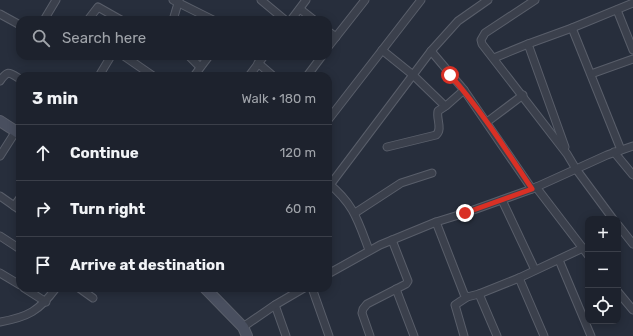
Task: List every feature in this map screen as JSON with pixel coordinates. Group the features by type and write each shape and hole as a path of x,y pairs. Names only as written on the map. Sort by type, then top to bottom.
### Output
{"street":[{"path":"46,16 56,0"},
{"path":"261,0 280,16"},
{"path":"294,16 306,0"},
{"path":"332,42 365,0"},
{"path":"332,115 421,0"},
{"path":"332,180 431,51 458,21 488,0"},
{"path":"535,0 491,29 482,37 482,44 523,95 611,216"},
{"path":"174,16 177,1 205,16"},
{"path":"494,58 633,3"},
{"path":"91,16 98,7 114,16"},
{"path":"300,9 309,16"},
{"path":"616,10 633,50"},
{"path":"0,14 16,23"},
{"path":"572,28 591,74 617,151 633,175"},
{"path":"332,34 336,37"},
{"path":"528,44 567,154"},
{"path":"382,50 413,75 445,106"},
{"path":"431,51 464,90 534,188 586,252"},
{"path":"591,74 633,59"},
{"path":"101,72 109,60"},
{"path":"129,60 144,72"},
{"path":"193,60 200,67"},
{"path":"197,72 206,60"},
{"path":"252,72 260,60"},
{"path":"310,72 319,60"},
{"path":"258,63 268,72"},
{"path":"0,81 8,72 16,76"},
{"path":"387,147 436,135 440,129 437,112 440,108 445,106 464,90"},
{"path":"487,122 523,95"},
{"path":"0,121 16,132"},
{"path":"0,156 16,136"},
{"path":"332,272 369,250 392,240 436,222 534,188 617,151 633,146"},
{"path":"355,213 401,183 432,173"},
{"path":"332,187 345,198 355,213 369,250"},
{"path":"0,196 16,207"},
{"path":"502,200 535,270"},
{"path":"436,222 464,294 467,296"},
{"path":"621,229 633,244"},
{"path":"0,236 16,246"},
{"path":"370,336 362,314 363,308 367,304 406,284 408,281 392,240"},
{"path":"464,336 455,305 467,296 479,294 519,278 583,248"},
{"path":"559,260 591,336"},
{"path":"0,273 16,283"},
{"path":"519,278 544,336"},
{"path":"396,289 414,336"},
{"path":"30,292 46,302"},
{"path":"0,322 11,320 30,313 46,302 53,292"},
{"path":"85,292 93,298"},
{"path":"209,292 245,332 275,305 297,292"},
{"path":"313,292 329,336"},
{"path":"479,294 497,336"},
{"path":"621,296 633,310"},
{"path":"275,305 286,336"}],"route":[{"path":"450,75 464,90 532,189 465,213"}]}
